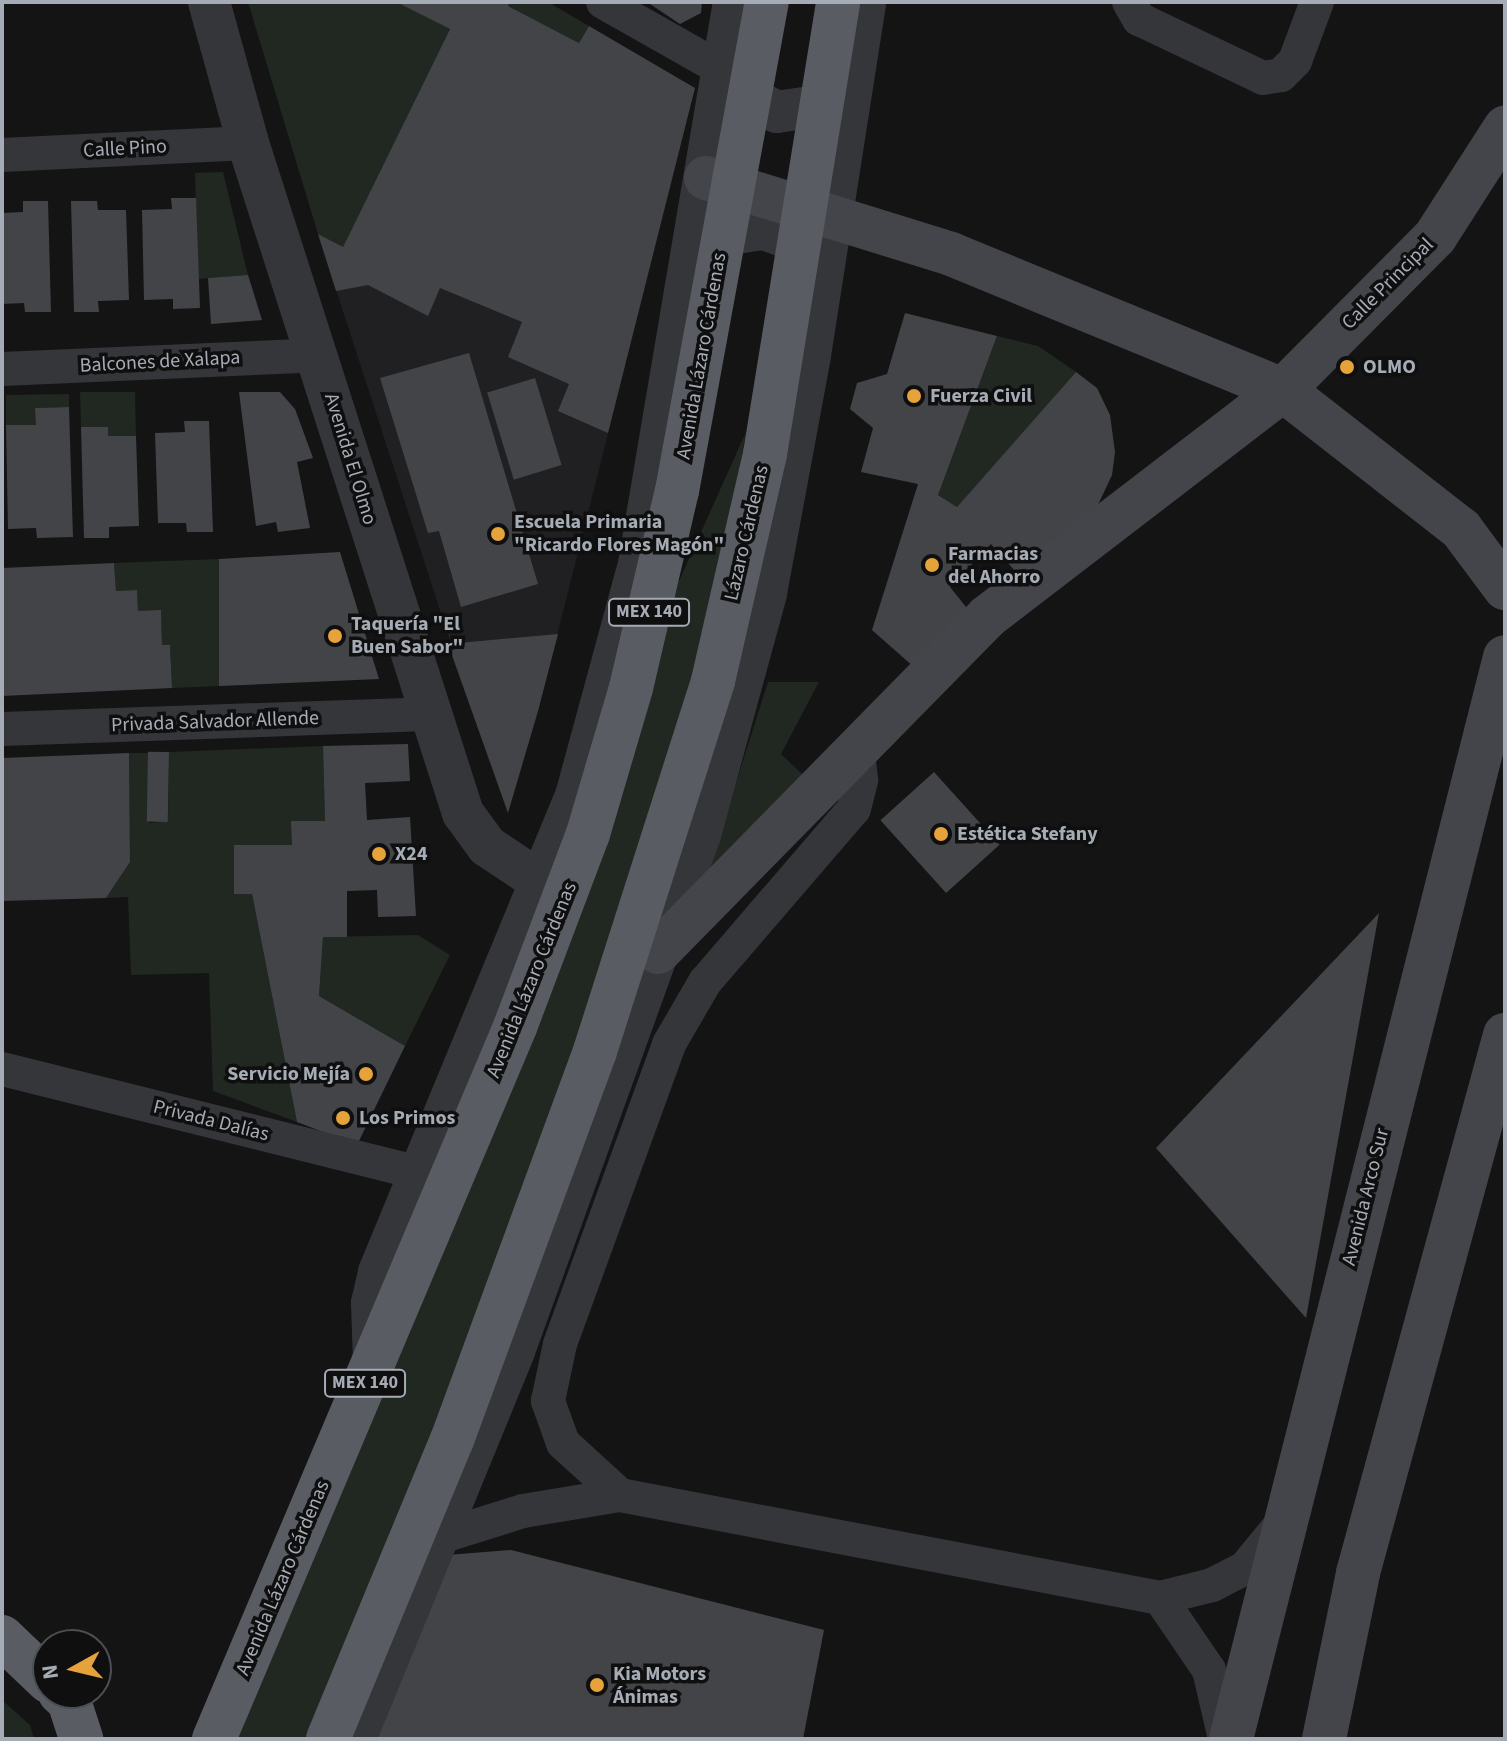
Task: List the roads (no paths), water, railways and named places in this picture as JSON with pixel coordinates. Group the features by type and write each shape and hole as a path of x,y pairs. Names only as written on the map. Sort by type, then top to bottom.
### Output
{"highway":[{"name":"MEX 140","path":"720,181 767,2"},
{"name":"Lázaro Cárdenas","path":"328,1739 452,1440 595,1051 713,681 765,454 838,2"},
{"name":"Avenida Lázaro Cárdenas","path":"214,1739 515,1027 588,834 631,688 677,491 720,181"},
{"path":"2,1637 32,1666"},
{"path":"72,1709 81,1739"}],"main road":[{"name":"Calle Principal","path":"658,952 858,750 922,678 987,617 1283,390 1435,237 1505,128"},
{"path":"720,181 831,213 951,254 1283,390 1461,529 1505,588"},
{"name":"Avenida Arco Sur","path":"1228,1739 1505,657"},
{"path":"1324,1739 1358,1573 1505,1035"}],"street":[{"name":"Avenida El Olmo","path":"209,2 248,143 318,355 428,714 463,813 487,846 541,882"},
{"path":"603,2 723,70 737,91 777,112 830,104 851,92"},
{"path":"374,1361 374,1293 419,1173 576,796 639,564 696,239 720,181 723,70 734,2"},
{"path":"355,1739 514,1351 700,835 766,593 865,2"},
{"path":"1129,2 1139,19 1263,78 1281,75 1295,61 1317,2"},
{"name":"Calle Pino","path":"2,155 248,143"},
{"path":"696,239 763,229 789,238 822,273"},
{"name":"Balcones de Xalapa","path":"2,369 318,355"},
{"name":"Privada Salvador Allende","path":"2,729 428,714"},
{"path":"620,1495 563,1443 548,1401 560,1344 669,1044 705,982 854,809 861,780 858,750"},
{"name":"Privada Dalías","path":"2,1069 419,1173"},
{"path":"437,1538 523,1511 620,1495 1160,1598 1212,1585 1245,1568 1282,1523"},
{"path":"1160,1598 1209,1670 1228,1739"}],"place":[{"name":"OLMO","path":"1347,367"},
{"name":"Fuerza Civil","path":"914,396"},
{"name":"Escuela Primaria \"Ricardo Flores Magón\"","path":"498,534"},
{"name":"Farmacias del Ahorro","path":"932,565"},
{"name":"Taquería \"El Buen Sabor\"","path":"335,636"},
{"name":"Estética Stefany","path":"941,834"},
{"name":"X24","path":"379,854"},
{"name":"Servicio Mejía","path":"366,1074"},
{"name":"Los Primos","path":"343,1118"},
{"name":"Kia Motors Ánimas","path":"597,1685"}]}
